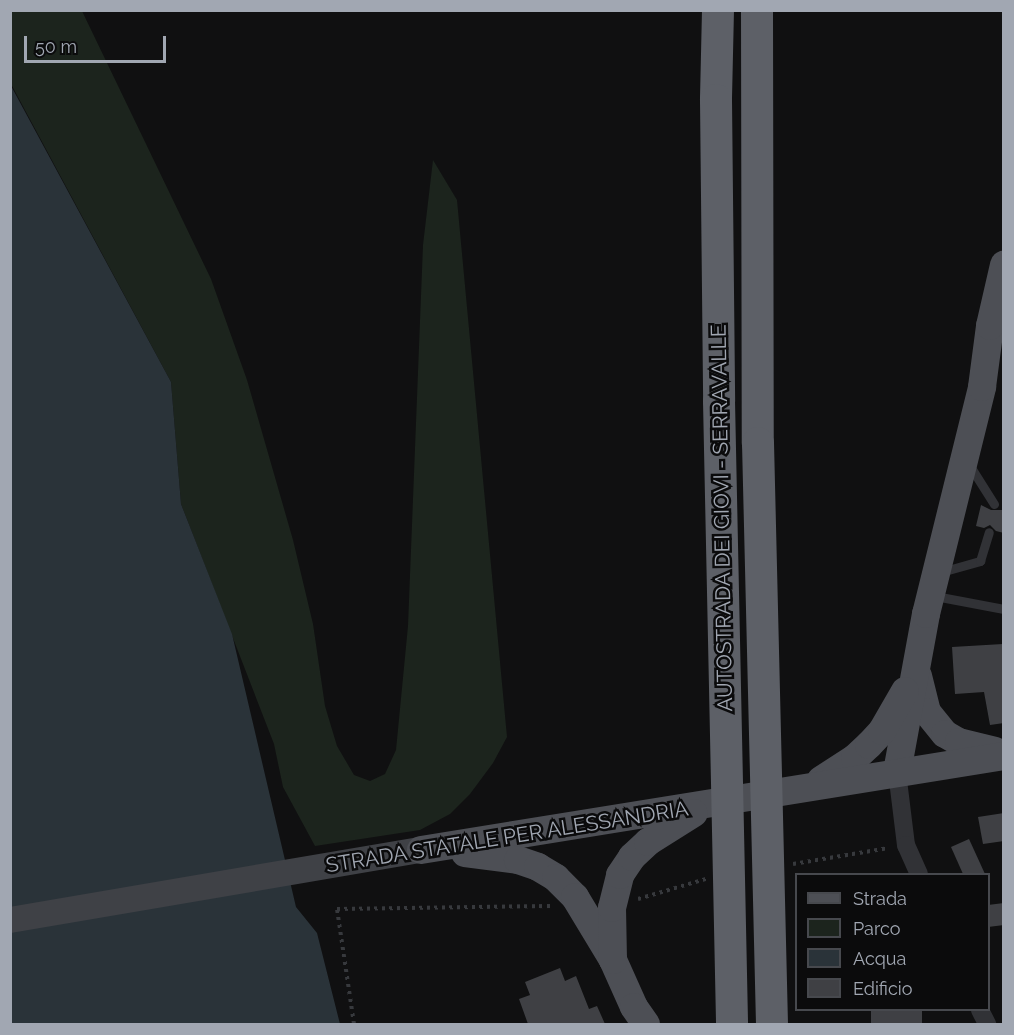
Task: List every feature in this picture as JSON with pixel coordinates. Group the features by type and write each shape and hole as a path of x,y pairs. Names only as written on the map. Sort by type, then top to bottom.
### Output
{"highway":[{"name":"AUTOSTRADA DEI GIOVI - SERRAVALLE","path":"718,10 717,248 732,1024"},
{"name":"AUTOSTRADA DEI GIOVI - SERRAVALLE","path":"757,10 758,431 772,1024"}],"main road":[{"path":"897,772 933,584 982,387 990,326 1004,265"},
{"path":"982,387 1004,337"},
{"path":"917,668 927,712 945,734 959,742 1004,754"},
{"path":"810,786 855,758 869,745 894,710 917,668"},
{"name":"STRADA STATALE PER ALESSANDRIA","path":"10,920 1004,754"},
{"path":"613,960 612,908 620,875 632,857 648,842 710,804"},
{"path":"421,850 494,854 538,867 556,878 574,897 613,960 634,1007 646,1024"}],"street":[{"path":"897,772 906,846 919,873"}],"lane":[{"path":"965,457 994,504"},
{"path":"933,584 980,561 989,532"},
{"path":"933,584 1004,609"}],"path":[{"path":"354,1024 337,909 555,906"}],"green space":[{"path":"10,11 82,11 211,279 247,380 293,540 313,624 325,706 337,746 354,775 370,781 385,774 396,750 408,626 423,245 433,160 457,200 507,737 493,763 470,794 450,814 420,830 315,846 283,787 274,744 181,504 171,382 11,84"}],"water":[{"path":"10,84 171,382 181,504 232,634 296,907 317,933 340,1024 11,1024"}],"building":[{"path":"981,505 991,510 1004,510 1004,533 996,531 990,525 984,528 976,526"},
{"path":"1003,644 1004,723 990,725 984,692 955,694 952,647"},
{"path":"1004,813 1004,841 983,844 978,817"},
{"path":"969,839 985,873 963,873 951,847"},
{"path":"1004,903 1004,925 990,927 990,905"},
{"path":"560,968 565,981 576,976 589,1009 597,1006 605,1024 528,1024 519,999 530,995 525,982"},
{"path":"871,1011 922,1011 922,1024 871,1024"}]}
